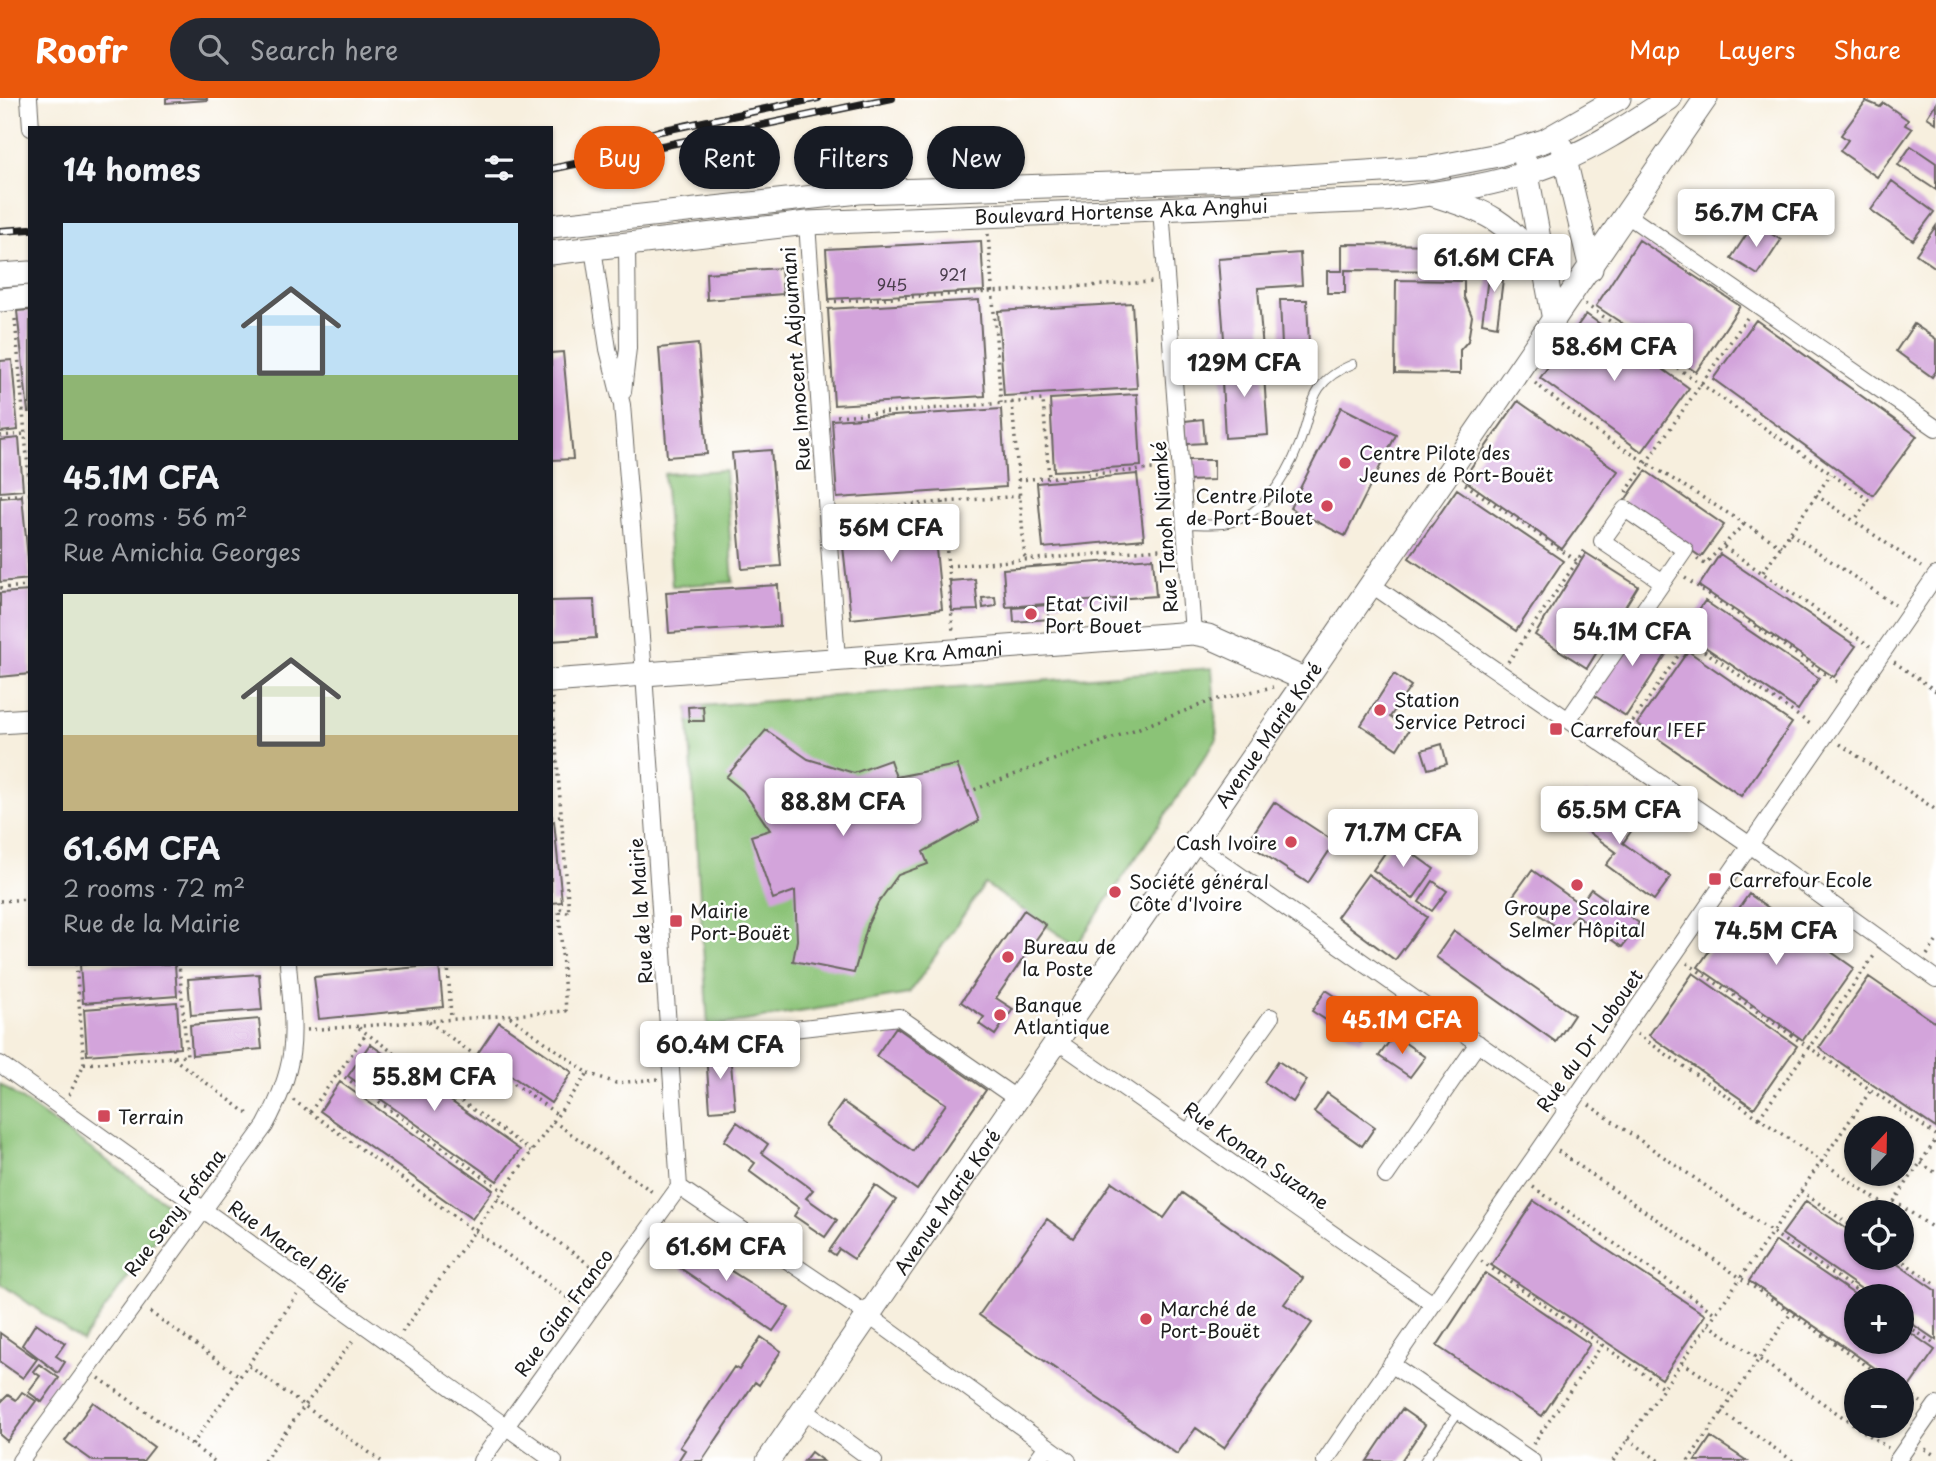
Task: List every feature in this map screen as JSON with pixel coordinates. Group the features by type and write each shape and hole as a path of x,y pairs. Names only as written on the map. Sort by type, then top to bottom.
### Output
{"main road":[{"name":"Boulevard Hortense Aka Anghui","path":"553,226 859,192 1391,172 1466,162 1522,148 1559,134 1619,98"},
{"name":"Boulevard Hortense Aka Anghui","path":"553,253 807,223 1383,200 1431,194 1527,173 1565,160 1670,98"},
{"name":"Avenue Marie Koré","path":"768,1461 1519,370 1591,270 1706,98"},
{"path":"1559,134 1591,270"},
{"path":"1522,148 1554,320"},
{"path":"1431,194 1476,208 1512,230 1547,279"},
{"path":"0,275 28,273"},
{"name":"Rue Kra Amani","path":"553,681 1193,633 1208,636 1306,680"},
{"path":"0,722 28,720"}],"street":[{"path":"29,98 31,126"},
{"name":"Rue Tanoh Niamké","path":"1161,209 1193,633"},
{"path":"1627,215 1936,428"},
{"name":"Rue Innocent Adjoumani","path":"807,223 837,660"},
{"name":"Rue de la Mairie","path":"622,405 628,348 627,244"},
{"name":"Rue de la Mairie","path":"593,248 608,349 622,405 645,674 679,1187"},
{"path":"1567,720 1685,550 1625,509 1602,541 1667,575"},
{"name":"Rue du Dr Lobouet","path":"1325,1461 1935,576"},
{"path":"1372,585 1750,845 1936,979"},
{"path":"1194,843 1478,1043 1572,1102"},
{"name":"Rue Seny Fofana","path":"20,1461 134,1300 265,1126 283,1093 291,1065 293,1031 288,966"},
{"path":"670,1043 899,1017 1017,1099"},
{"path":"1188,1133 1271,1017"},
{"name":"Rue Konan Suzane","path":"1057,1041 1433,1304"},
{"path":"1386,1176 1478,1043"},
{"name":"Rue Marcel Bilé","path":"0,1064 554,1461"},
{"path":"679,1187 868,1315 1068,1461"},
{"name":"Rue Gian Franco","path":"481,1461 679,1187"},
{"path":"1391,1364 1528,1459"},
{"path":"1898,1459 1936,1405"},
{"path":"803,1409 874,1461"},
{"path":"1036,1461 1046,1446"}],"lane":[{"path":"1185,524 1225,524 1256,510 1273,492 1298,447 1311,400 1335,372 1353,364"},
{"path":"1424,1461 1459,1411"}],"path":[{"path":"986,214 1002,403"},
{"path":"812,303 1167,281"},
{"path":"1572,295 1869,500 1854,521"},
{"path":"14,298 28,469"},
{"path":"1625,509 1617,504 1756,304"},
{"path":"1519,370 1595,431 1781,546"},
{"path":"820,417 1043,400 1049,478"},
{"path":"1012,402 1025,560"},
{"path":"0,436 25,434"},
{"path":"1018,480 1181,467"},
{"path":"1449,473 1577,561"},
{"path":"1763,572 1831,474"},
{"path":"0,496 28,493"},
{"path":"1816,495 1935,576"},
{"path":"827,511 1020,496"},
{"path":"943,502 955,651"},
{"path":"1685,550 1705,564 1746,522"},
{"path":"1790,533 1908,615"},
{"path":"1500,673 1595,536 1602,541"},
{"path":"948,566 1187,547"},
{"path":"1724,547 1936,691"},
{"path":"1667,575 1854,694"},
{"path":"0,588 28,586"},
{"path":"1644,609 1936,810"},
{"path":"1613,751 1689,640"},
{"path":"968,792 1214,700 1306,680"},
{"path":"553,714 569,913 553,908"},
{"path":"553,817 561,816"},
{"path":"0,901 28,899"},
{"path":"293,1031 566,1011 559,908"},
{"path":"1759,1118 1883,943"},
{"path":"1674,954 1936,1138 1895,1200"},
{"path":"62,1110 84,1064 76,966"},
{"path":"84,1064 187,1056 179,966"},
{"path":"448,966 451,1020"},
{"path":"507,1015 588,1073 616,1083 672,1078"},
{"path":"428,1021 558,1115"},
{"path":"1625,1025 1878,1200"},
{"path":"359,1027 531,1151"},
{"path":"310,1112 367,1033"},
{"path":"172,1057 265,1126"},
{"path":"339,1073 503,1191"},
{"path":"391,1346 588,1073"},
{"path":"1613,1461 1871,1090"},
{"path":"283,1093 588,1312"},
{"path":"1572,1102 1847,1284"},
{"path":"554,1121 667,1203"},
{"path":"1545,1142 1870,1368"},
{"path":"1920,1163 1936,1173"},
{"path":"1520,1178 1716,1314"},
{"path":"1801,1191 1844,1221"},
{"path":"498,1198 611,1280"},
{"path":"1914,1215 1936,1230"},
{"path":"1468,1252 1664,1388"},
{"path":"1914,1269 1936,1284"},
{"path":"192,1445 305,1283"},
{"path":"134,1300 241,1377"},
{"path":"1688,1461 1791,1313"},
{"path":"1708,1324 1898,1459"},
{"path":"264,1461 364,1326"},
{"path":"1914,1330 1936,1345"},
{"path":"1528,1459 1602,1345"},
{"path":"1682,1362 1733,1397"},
{"path":"249,1366 381,1461"},
{"path":"86,1369 214,1461"},
{"path":"1722,1412 1793,1461"},
{"path":"1628,1439 1659,1461"}],"green space":[{"path":"725,470 733,582 672,586 664,474"},
{"path":"1212,668 1217,739 1076,946 985,884 909,994 708,1027 688,707"},
{"path":"0,1084 176,1210 82,1341 0,1283"}],"building":[{"path":"166,98 207,98 207,100 166,103"},
{"path":"1866,101 1880,107 1884,103 1908,120 1905,125 1912,129 1877,177 1840,151 1848,140 1841,135"},
{"path":"1936,103 1936,123 1927,117"},
{"path":"1911,146 1936,163 1936,190 1898,165"},
{"path":"1892,181 1934,212 1913,240 1871,210"},
{"path":"1754,223 1781,240 1758,275 1731,258"},
{"path":"1936,226 1936,268 1916,254"},
{"path":"1639,240 1740,306 1696,372 1596,306"},
{"path":"981,241 984,291 829,299 826,249"},
{"path":"1342,244 1466,245 1466,271 1345,270 1345,293 1327,293 1327,271 1342,271"},
{"path":"1300,253 1302,285 1258,288 1263,350 1225,352 1218,259"},
{"path":"1490,262 1505,264 1497,326 1482,323"},
{"path":"781,268 783,294 707,300 706,273"},
{"path":"1396,280 1464,281 1464,297 1472,316 1468,341 1460,350 1460,374 1395,373"},
{"path":"979,300 985,396 834,405 828,309"},
{"path":"1280,300 1307,300 1310,368 1283,369"},
{"path":"1132,303 1137,388 1004,396 998,311"},
{"path":"28,310 28,412 17,311"},
{"path":"1586,314 1689,388 1642,452 1540,378"},
{"path":"1756,320 1917,436 1873,495 1713,379"},
{"path":"1914,324 1936,339 1936,371 1932,377 1896,351"},
{"path":"698,344 707,454 667,457 659,348"},
{"path":"563,352 573,459 553,460 553,353"},
{"path":"12,360 18,430 0,432 0,361"},
{"path":"1263,360 1268,435 1225,438 1221,362"},
{"path":"1137,394 1141,466 1054,471 1050,399"},
{"path":"1518,401 1618,471 1562,549 1463,479"},
{"path":"1341,407 1396,435 1345,536 1290,508"},
{"path":"1001,409 1006,487 837,498 832,420"},
{"path":"1203,419 1205,443 1187,444 1185,421"},
{"path":"19,438 23,490 0,492 0,440"},
{"path":"771,450 781,566 742,569 732,453"},
{"path":"1184,460 1214,460 1214,480 1185,481"},
{"path":"1646,471 1724,525 1701,557 1623,503"},
{"path":"1137,474 1144,539 1043,548 1037,483"},
{"path":"1457,489 1563,561 1516,631 1409,558"},
{"path":"22,496 28,579 0,582 0,498"},
{"path":"932,509 942,609 851,619 840,519"},
{"path":"1586,553 1638,586 1587,668 1535,635"},
{"path":"1720,554 1856,646 1834,677 1699,586"},
{"path":"1153,558 1156,596 1006,607 1003,569"},
{"path":"975,579 978,610 952,611 950,581"},
{"path":"778,585 780,626 669,633 666,592"},
{"path":"28,591 28,674 0,677 0,593"},
{"path":"995,597 996,606 983,608 982,598"},
{"path":"594,600 596,638 553,641 553,601"},
{"path":"1705,601 1819,678 1798,710 1683,632"},
{"name":"Etat Civil Port Bouet","path":"1047,605 1049,619 1014,622 1013,608"},
{"path":"1638,619 1674,642 1626,716 1590,693"},
{"path":"1688,651 1792,723 1741,796 1637,724"},
{"path":"1394,674 1411,686 1390,717 1409,730 1397,749 1361,725"},
{"path":"703,706 704,721 689,721 688,707"},
{"path":"766,730 808,759 854,773 890,760 896,777 957,765 979,821 923,852 928,864 898,875 878,903 868,924 854,973 793,961 797,940 795,891 773,899 751,836 770,830 743,791 726,777"},
{"path":"1442,744 1447,764 1428,769 1422,750"},
{"path":"1586,793 1634,827 1623,843 1671,877 1654,900 1606,865 1616,852 1568,817"},
{"name":"Cash Ivoire","path":"1274,802 1335,842 1308,883 1247,843"},
{"path":"553,821 562,902 553,903"},
{"path":"1394,840 1434,869 1413,899 1373,870"},
{"path":"1532,870 1580,904 1591,889 1639,923 1622,947 1576,915 1564,932 1513,896"},
{"path":"1368,874 1427,917 1395,960 1337,917"},
{"path":"1433,881 1447,891 1432,911 1419,902"},
{"path":"1749,894 1854,968 1803,1040 1698,967"},
{"path":"1024,910 1046,925 996,998 1013,1009 995,1035 979,1024 984,1017 961,1002"},
{"path":"1454,931 1574,1015 1556,1042 1436,957"},
{"path":"80,966 175,966 177,996 83,1003"},
{"path":"439,966 443,1007 319,1019 314,977"},
{"path":"1693,973 1797,1046 1754,1108 1649,1035"},
{"path":"259,974 262,1010 191,1015 188,979"},
{"path":"1869,977 1936,1023 1936,1128 1819,1048"},
{"path":"1326,990 1374,1021 1360,1042 1312,1011"},
{"path":"177,1002 180,1048 87,1055 84,1009"},
{"path":"259,1019 262,1049 192,1055 190,1025"},
{"path":"499,1022 572,1072 551,1103 478,1053"},
{"path":"896,1027 986,1090 917,1190 826,1126 843,1102 913,1151 946,1104 876,1056"},
{"path":"1394,1035 1425,1057 1410,1077 1379,1056"},
{"path":"370,1044 520,1150 497,1181 348,1076"},
{"path":"730,1052 735,1109 710,1111 706,1053"},
{"path":"1278,1061 1307,1080 1293,1102 1264,1082"},
{"path":"340,1082 493,1190 472,1219 320,1111"},
{"path":"1327,1093 1375,1127 1362,1146 1314,1112"},
{"path":"737,1122 768,1144 762,1153 813,1190 806,1198 837,1220 825,1237 794,1216 799,1208 749,1171 755,1163 724,1141"},
{"name":"Marché de Port-Bouët","path":"1112,1182 1164,1218 1182,1193 1303,1278 1284,1304 1312,1323 1224,1448 1196,1428 1177,1454 979,1315 1047,1219 1073,1238"},
{"path":"875,1185 896,1200 854,1259 839,1249 835,1255 829,1251"},
{"path":"1534,1201 1705,1315 1662,1379 1491,1265"},
{"path":"1806,1201 1844,1227 1844,1270 1906,1270 1936,1291 1936,1340 1914,1325 1914,1284 1854,1284 1782,1234"},
{"path":"675,1235 789,1308 773,1331 661,1255"},
{"path":"1776,1241 1844,1287 1844,1347 1749,1281"},
{"path":"1485,1273 1590,1344 1542,1416 1437,1346"},
{"path":"36,1323 65,1343 56,1356 65,1362 58,1373 22,1345"},
{"path":"0,1333 37,1359 23,1378 0,1362"},
{"path":"1914,1335 1935,1350 1914,1380 1914,1368 1875,1368 1855,1354 1914,1354"},
{"path":"761,1337 781,1351 759,1385 755,1382 702,1461 678,1461 685,1450 680,1447 734,1367 739,1370"},
{"path":"39,1364 59,1378 42,1402 28,1392 40,1376 33,1371"},
{"path":"22,1392 36,1401 7,1441 0,1435 0,1403 8,1395 16,1400"},
{"path":"93,1402 154,1447 143,1461 93,1461 65,1441"},
{"path":"1402,1409 1425,1425 1401,1461 1367,1461"},
{"path":"1711,1437 1747,1461 1695,1461"},
{"path":"811,1452 823,1461 804,1461"}],"railway":[{"path":"665,130 818,98"},
{"path":"553,169 892,98"},
{"path":"0,231 28,229"}],"place":[{"name":"Centre Pilote des Jeunes de Port-Bouët","path":"1345,463"},
{"name":"Centre Pilote de Port-Bouet","path":"1327,506"},
{"name":"Etat Civil Port Bouet","path":"1031,614"},
{"name":"Station Service Petroci","path":"1380,710"},
{"name":"Carrefour IFEF","path":"1556,729"},
{"name":"Cash Ivoire","path":"1291,842"},
{"name":"Carrefour Ecole","path":"1715,879"},
{"name":"Groupe Scolaire Selmer Hôpital","path":"1577,885"},
{"name":"Société général Côte d'Ivoire","path":"1115,892"},
{"name":"Mairie Port-Bouët","path":"676,921"},
{"name":"Bureau de la Poste","path":"1008,957"},
{"name":"Banque Atlantique","path":"1000,1015"},
{"name":"Terrain","path":"104,1116"},
{"name":"Marché de Port-Bouët","path":"1146,1319"}]}
